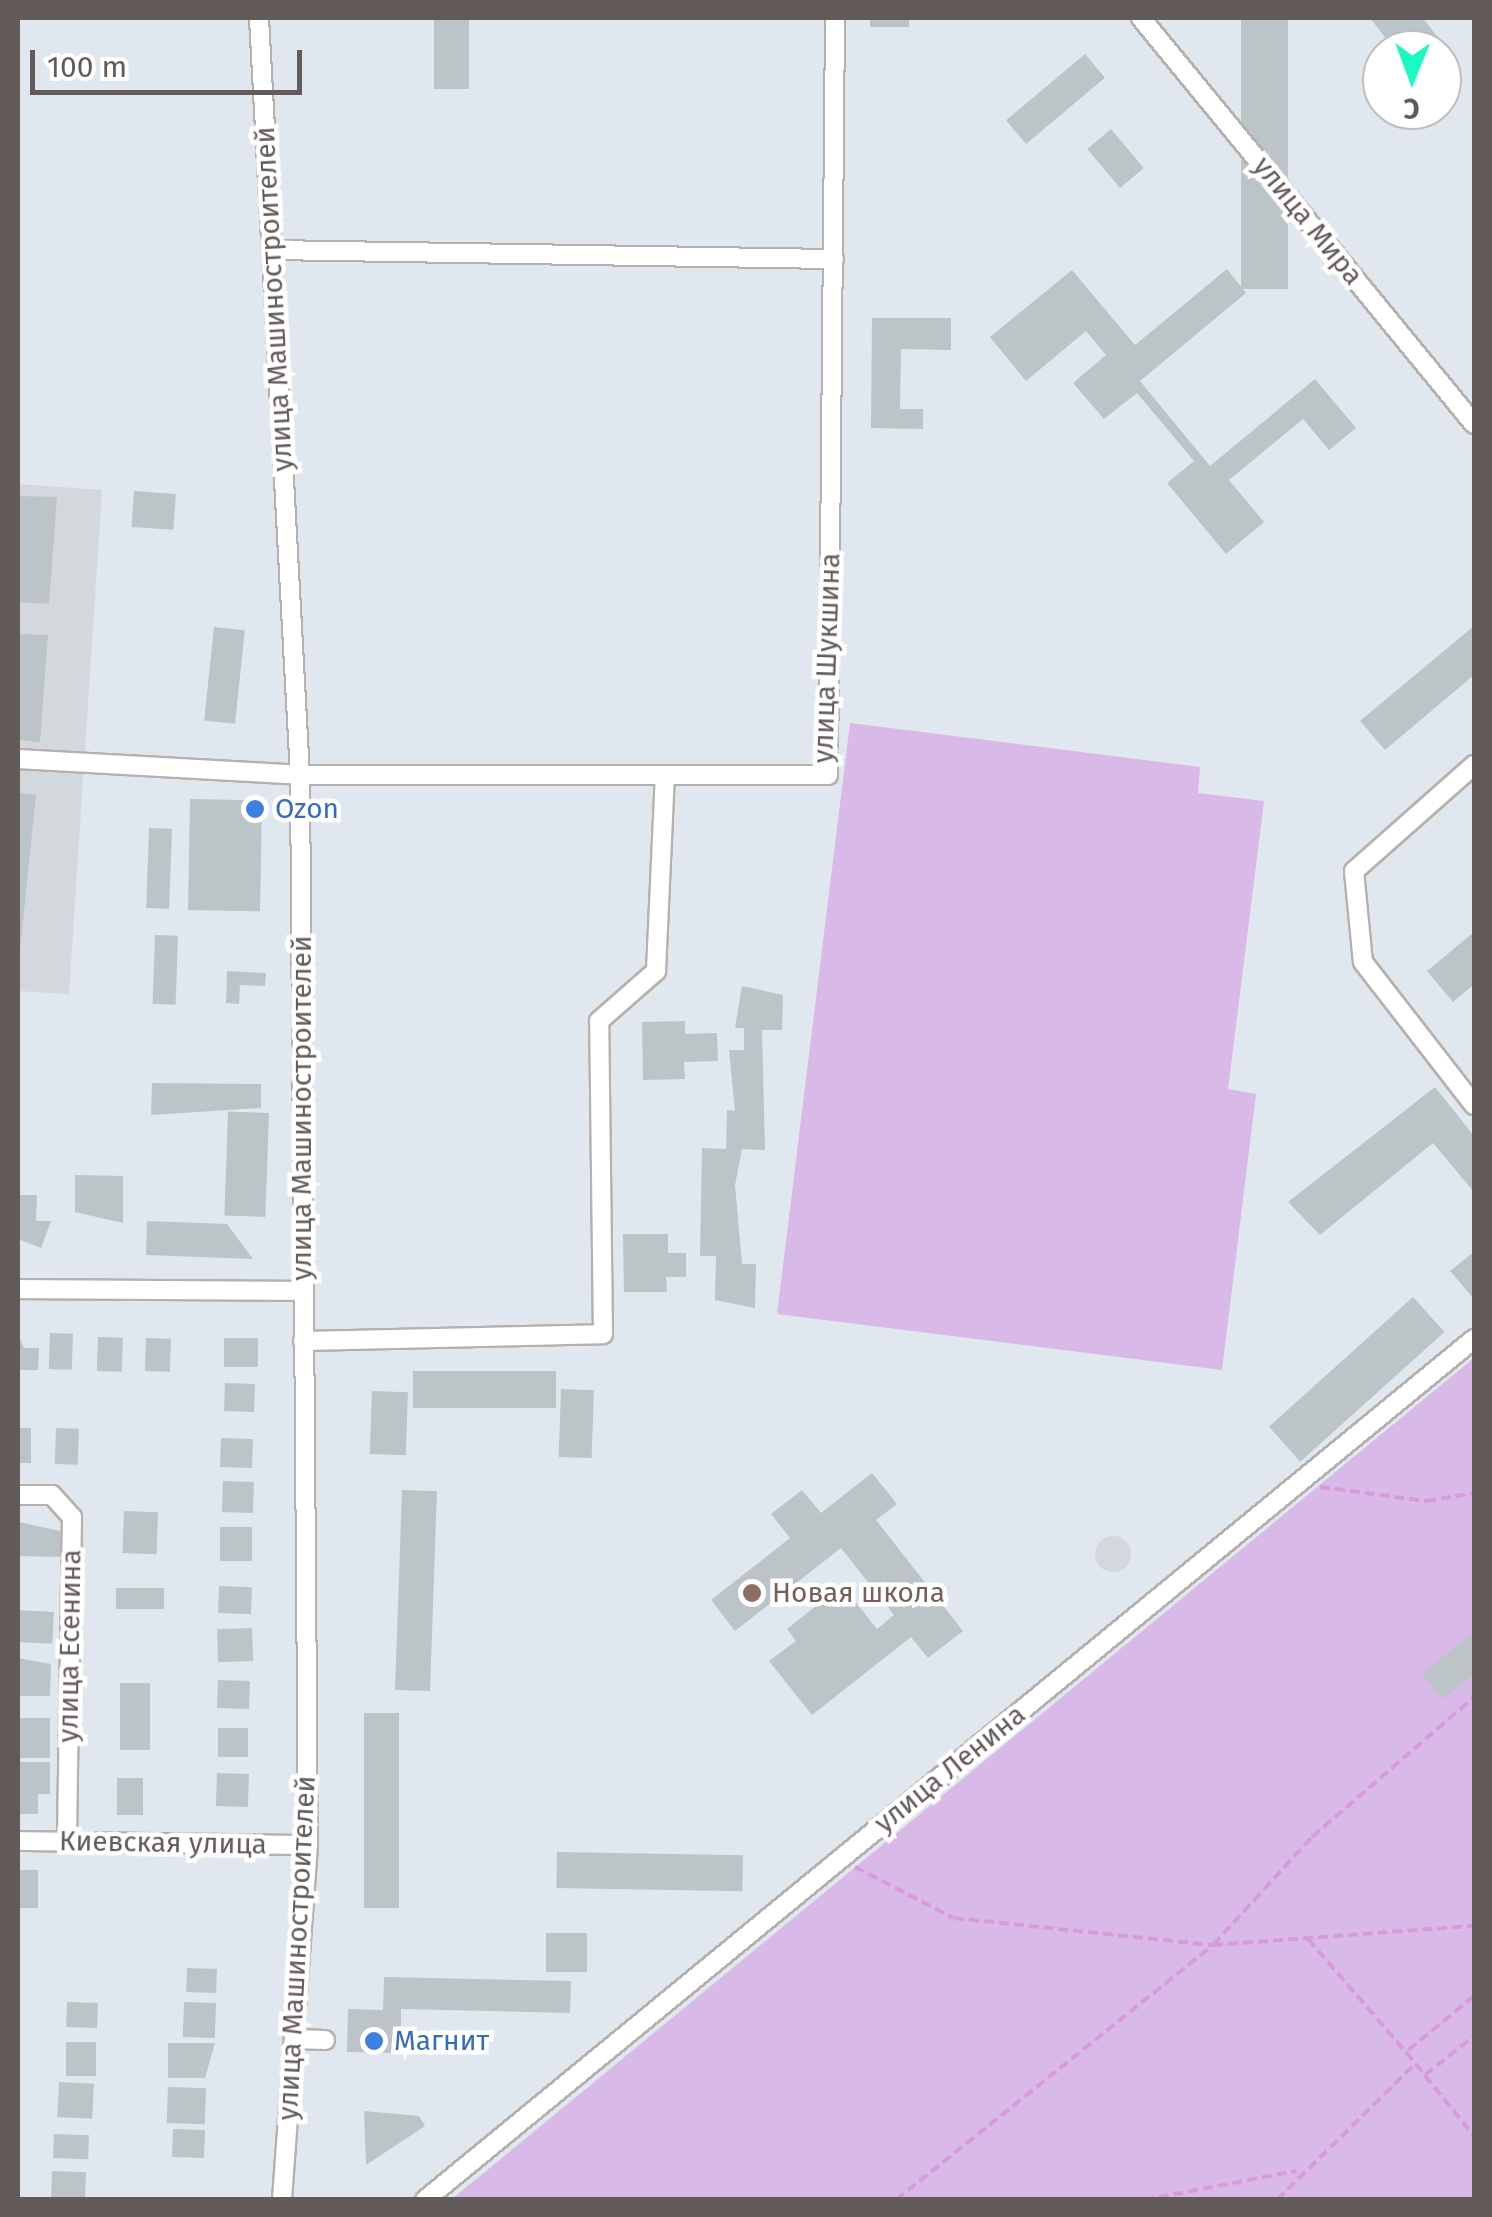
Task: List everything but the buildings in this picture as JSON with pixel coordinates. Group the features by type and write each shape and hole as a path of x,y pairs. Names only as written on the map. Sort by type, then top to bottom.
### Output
{"street":[{"name":"улица Машиностроителей","path":"259,18 300,774 308,1845 282,2200"},
{"name":"улица Шукшина","path":"18,759 300,774 828,775 835,18"},
{"name":"улица Мира","path":"1141,18 1474,424"},
{"path":"271,250 834,259"},
{"path":"1474,765 1354,871 1364,962 1474,1105"},
{"path":"303,1341 603,1334 598,1021 656,971 665,775"},
{"path":"18,1290 303,1291"},
{"name":"улица Ленина","path":"425,2200 1474,1339"},
{"name":"улица Есенина","path":"18,1494 52,1496 72,1517 67,1842"},
{"name":"Киевская улица","path":"18,1841 308,1845"},
{"path":"294,2039 324,2040"}],"path":[{"path":"1311,1485 1426,1501 1474,1493"},
{"path":"896,2200 1213,1944 1312,1838 1474,1698"},
{"path":"851,1865 954,1918 1213,1944 1474,1926"},
{"path":"1307,1938 1474,2136"},
{"path":"1406,2052 1474,1996"},
{"path":"1425,2075 1474,2036"},
{"path":"1278,2200 1300,2170 1416,2063"},
{"path":"1144,2200 1300,2170"}],"shaded area":[{"path":"18,484 102,490 69,994 18,991"},
{"path":"850,723 1200,767 1198,793 1264,801 1228,1089 1256,1094 1222,1370 777,1314"},
{"path":"1474,1358 1474,2199 452,2199"},
{"path":"1113,1536 1126,1541 1131,1554 1126,1567 1113,1572 1100,1567 1095,1554 1100,1541"}],"place":[{"name":"Ozon","path":"255,809"},
{"name":"Новая школа","path":"752,1593"},
{"name":"Магнит","path":"374,2041"}]}
